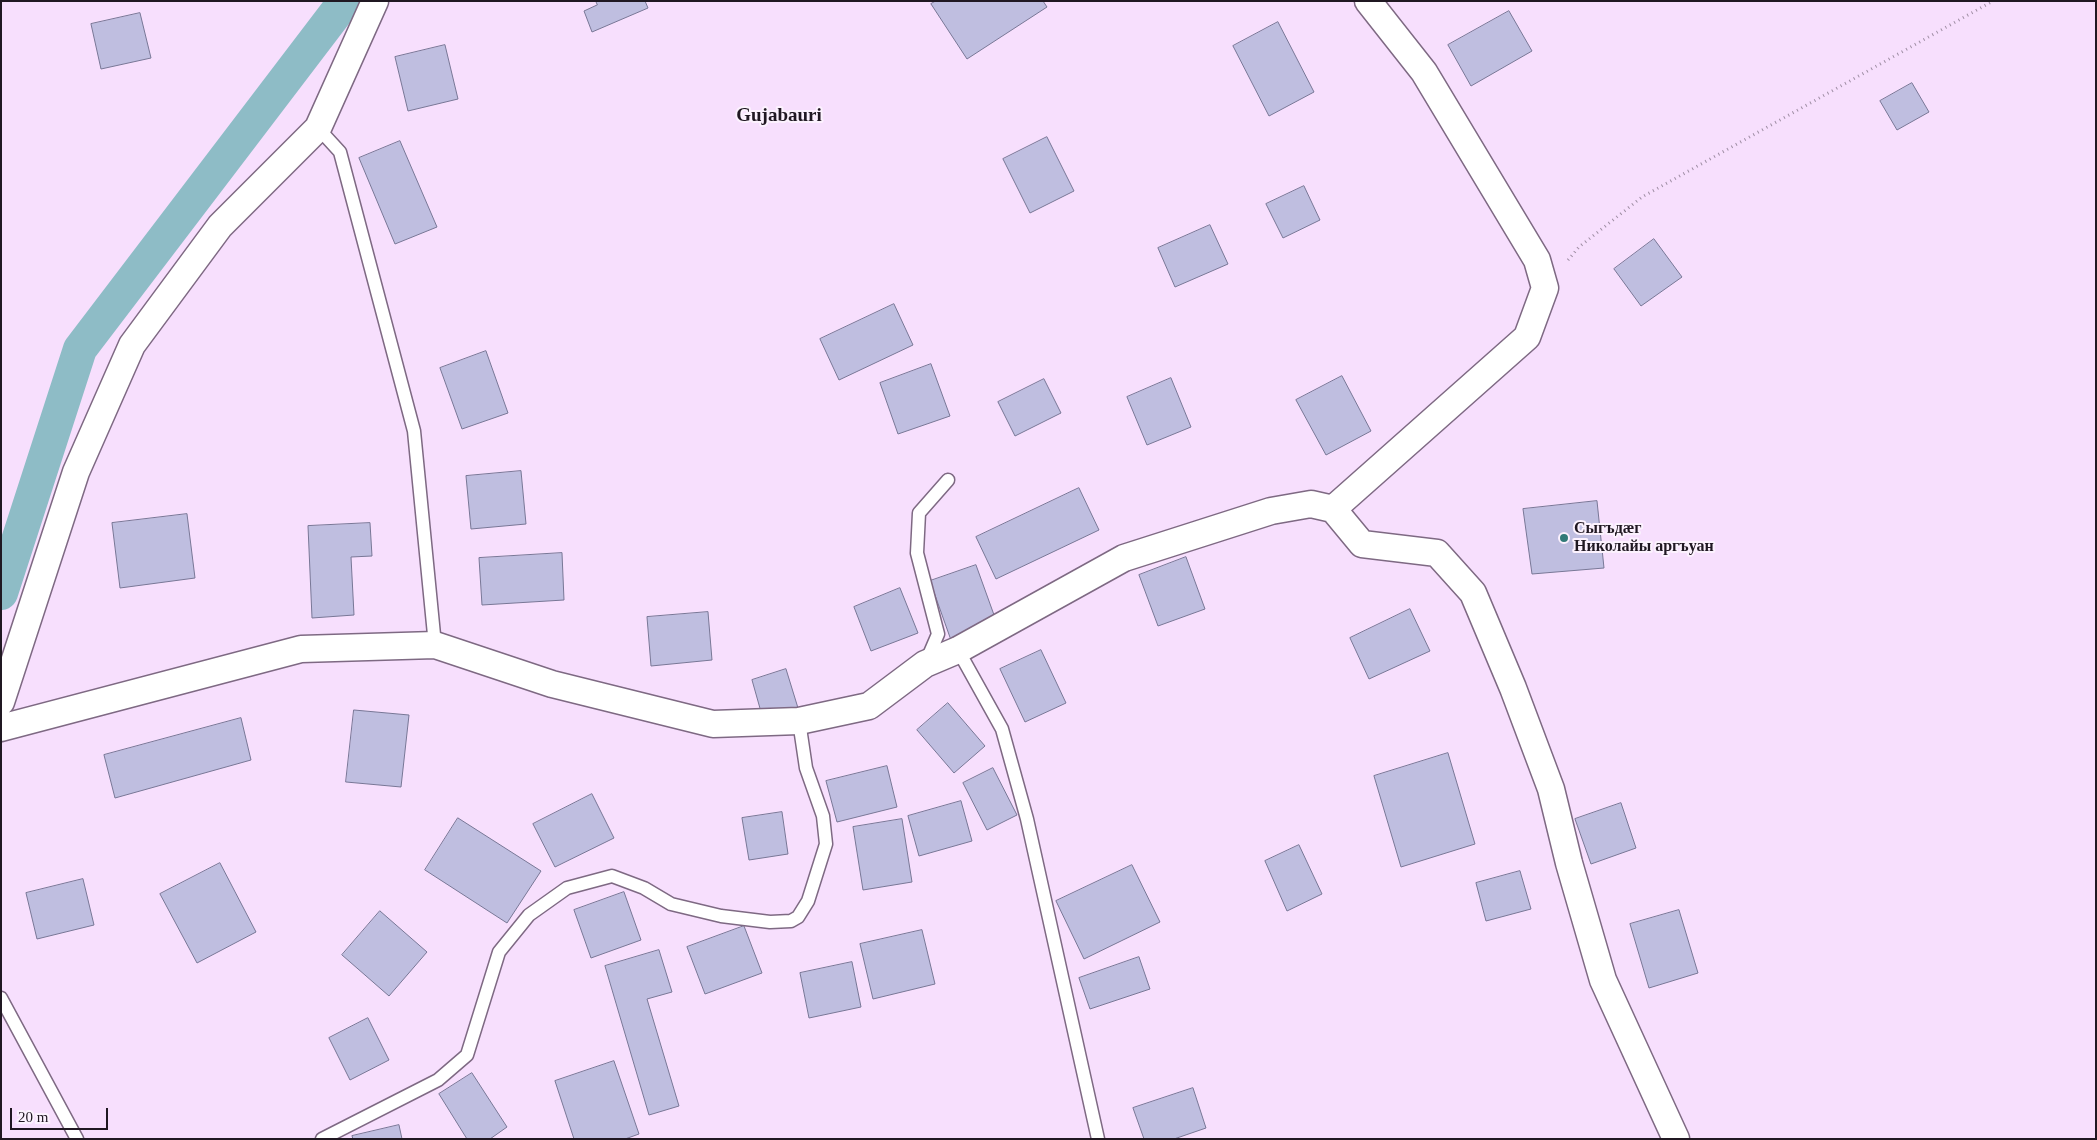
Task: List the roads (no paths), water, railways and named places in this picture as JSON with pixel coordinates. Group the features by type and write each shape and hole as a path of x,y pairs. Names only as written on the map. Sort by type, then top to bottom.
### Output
{"street":[{"path":"1,702 76,472 132,345 220,226 318,128 375,1"},
{"path":"1333,508 1527,337 1545,288 1537,260 1424,72 1368,1"},
{"path":"1,728 302,649 435,645 552,684 713,724 799,721 869,706 925,664 958,650 1124,558 1271,511 1311,504 1333,508 1362,544 1437,553 1473,593 1513,688 1551,789 1569,863 1603,980 1676,1139"}],"lane":[{"path":"318,128 340,152 414,431 435,645"},
{"path":"925,664 938,634 917,553 919,513 948,480"},
{"path":"958,650 1002,729 1027,818 1098,1139"},
{"path":"322,1139 438,1080 467,1055 498,952 529,916 567,888 612,876 644,888 671,904 704,912 770,922 791,921 798,917 808,901 826,844 823,816 806,768 799,721"},
{"path":"1,998 77,1139"}],"waterway":[{"path":"1,593 80,349 345,1"}],"place":[{"name":"Сыгъдæг Николайы аргъуан","path":"1564,538"}],"district":[{"name":"Gujabauri","path":"779,116"}]}
